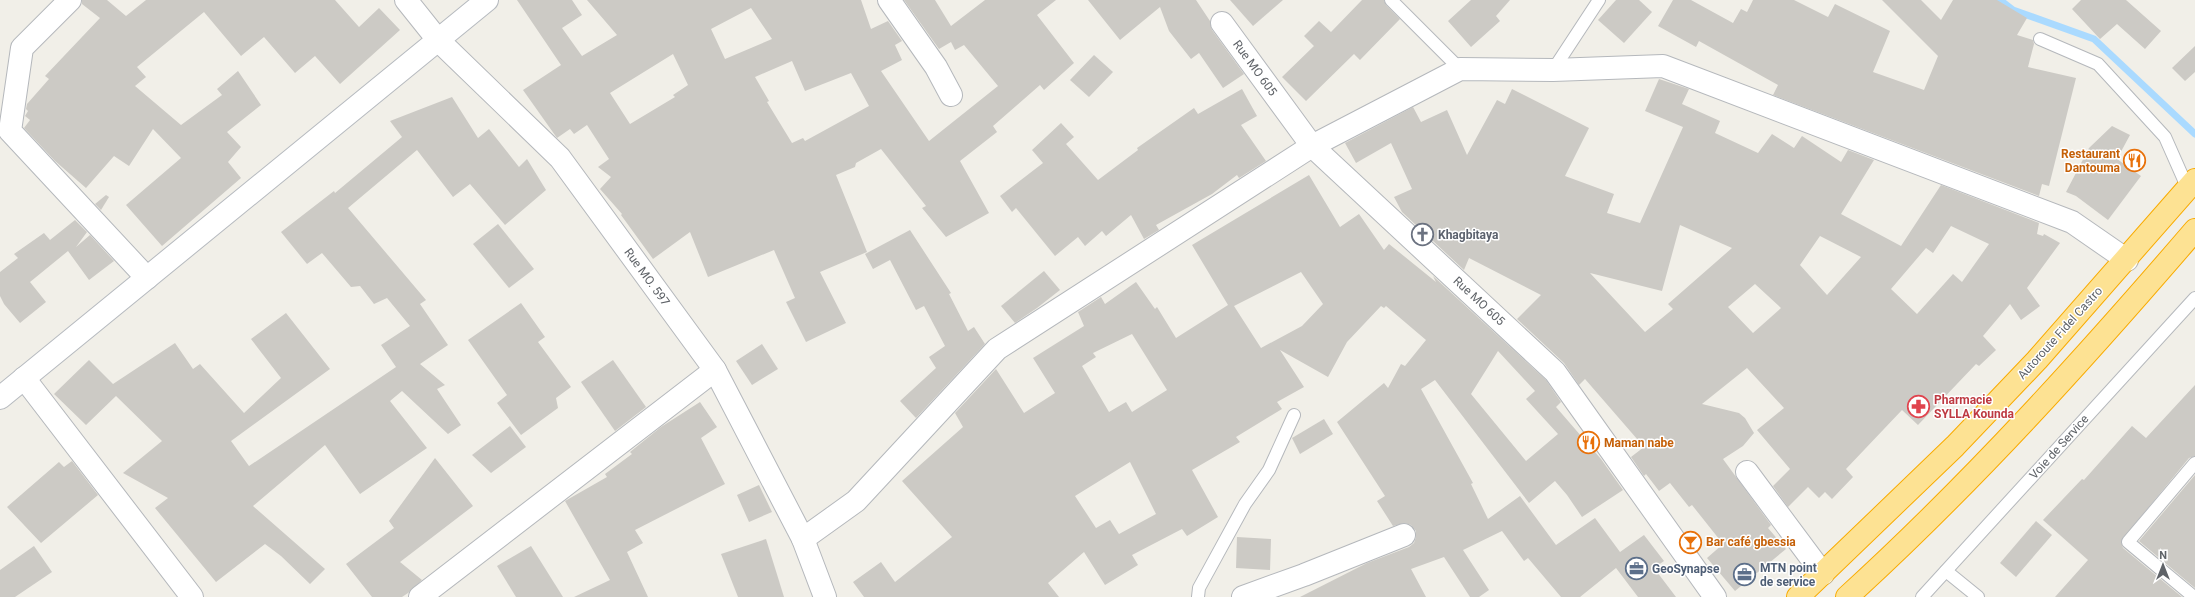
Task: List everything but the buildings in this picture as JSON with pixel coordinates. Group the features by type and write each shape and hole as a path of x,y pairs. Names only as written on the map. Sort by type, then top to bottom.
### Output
{"highway":[{"name":"Autoroute Fidel Castro","path":"1798,597 1954,446 2026,372 2127,260 2191,184"},
{"path":"1847,597 1974,476 2192,240"}],"street":[{"path":"70,0 22,48 5,128 147,278"},
{"name":"Rue MO. 597","path":"406,0 438,40 560,158 715,370 803,539 826,597"},
{"path":"0,398 487,0"},
{"path":"890,0 936,67 951,95"},
{"name":"Rue MO 605","path":"1222,23 1312,146 1555,372 1715,597"},
{"path":"803,539 856,501 997,349 1312,146 1460,69 1553,70 1663,66 2072,222 2127,260"},
{"path":"420,597 715,370"},
{"path":"24,378 192,597"},
{"path":"1747,472 1823,574"},
{"path":"1243,597 1304,575 1404,535"}],"lane":[{"path":"1391,0 1460,69"},
{"path":"1553,70 1598,0"},
{"path":"2040,38 2098,64 2165,137 2191,184"},
{"name":"Voie de Service","path":"1922,597 2195,298"},
{"path":"1198,597 1200,588 1245,504 1269,470 1294,415"},
{"path":"2194,597 2128,542 2195,463"},
{"path":"1946,571 1978,597"}],"waterway":[{"path":"2000,0 2013,10 2094,39 2195,134"}],"place":[{"name":"Restaurant Dantouma","path":"2135,161"},
{"name":"Khagbitaya","path":"1422,235"},
{"name":"Pharmacie SYLLA Kounda","path":"1918,407"},
{"name":"Maman nabe","path":"1589,443"},
{"name":"Bar café gbessia","path":"1691,542"},
{"name":"GeoSynapse","path":"1636,569"},
{"name":"MTN point de service","path":"1745,575"}]}
